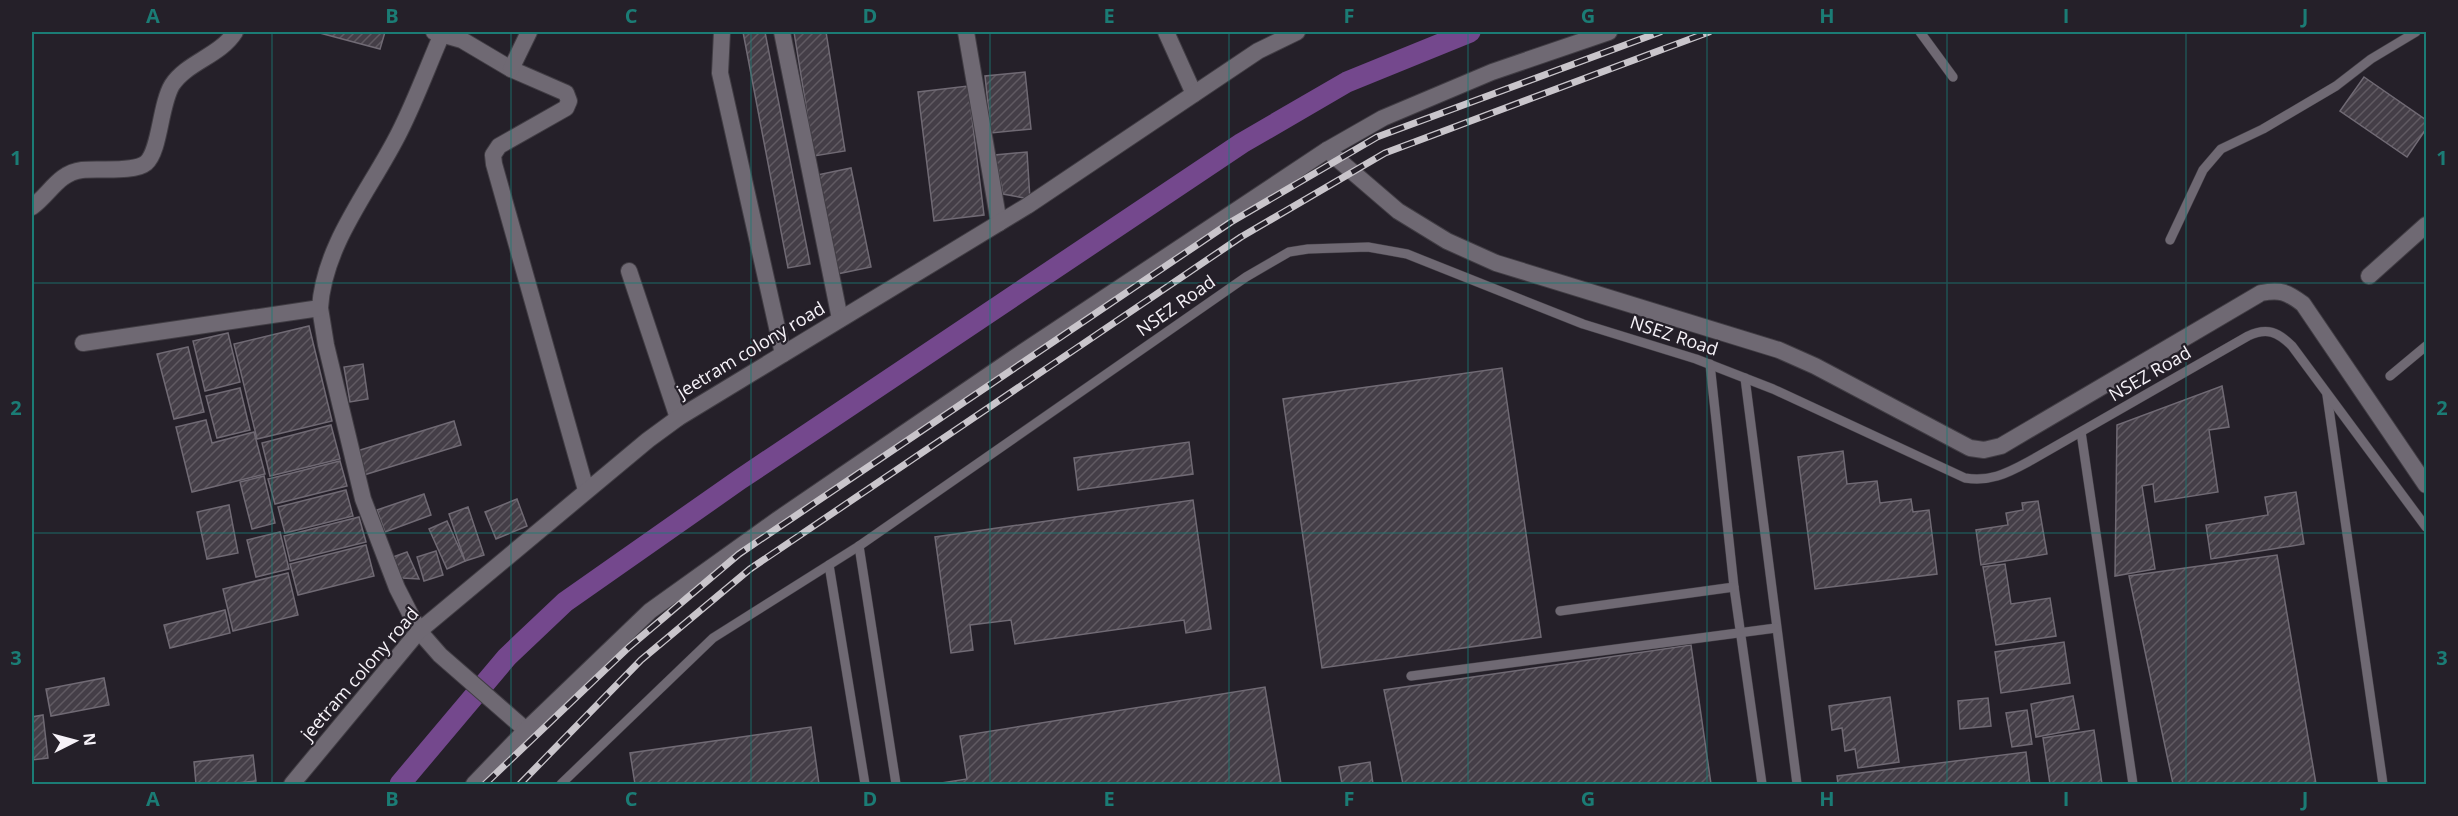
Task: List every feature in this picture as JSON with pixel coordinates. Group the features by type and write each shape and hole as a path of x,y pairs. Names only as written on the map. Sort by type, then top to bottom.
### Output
{"street":[{"path":"32,207 63,176 74,171 135,168 146,164 153,153 164,104 173,84 215,52 235,32"},
{"path":"511,69 529,32"},
{"path":"722,32 720,73 783,354"},
{"path":"782,32 840,319"},
{"path":"966,32 999,223"},
{"path":"1166,32 1194,94"},
{"name":"jeetram colony road","path":"292,784 420,630 586,490 678,418 999,223 1258,51 1297,32"},
{"path":"474,784 520,725 650,611 777,520 1014,358 1327,150 1405,108 1492,72 1609,32"},
{"path":"520,725 441,655 420,630 397,588 363,499 326,345 320,308 322,286 342,234 400,130 438,33 462,40 511,69 566,93 569,101 566,108 499,146 493,155 586,490"},
{"path":"1327,150 1398,211 1448,241 1496,263 1779,350 1815,366 1970,448 1984,450 2001,446 2261,292 2276,289 2291,295 2303,304 2427,485"},
{"path":"2369,276 2427,225"},
{"path":"628,271 678,418"},
{"path":"83,343 320,308"}],"lane":[{"path":"1920,32 1953,77"},
{"path":"2170,240 2204,170 2221,150 2263,129 2328,91 2371,58 2416,32"},
{"name":"NSEZ Road","path":"561,784 713,638 859,546 1246,277 1289,252 1332,247 1368,247 1407,254 1583,324 1710,364 1836,417 1965,478 1972,479 1996,478 2260,330 2275,332 2284,338 2427,527"},
{"path":"2390,376 2427,346"},
{"path":"1710,364 1734,587 1762,784"},
{"path":"1745,378 1797,784"},
{"path":"2326,393 2383,784"},
{"path":"2081,432 2133,784"},
{"path":"859,546 896,784"},
{"path":"829,565 865,784"},
{"path":"1560,611 1734,587"},
{"path":"1411,676 1776,628"}],"building":[{"path":"316,32 385,32 380,49"},
{"path":"743,32 765,32 810,264 788,268"},
{"path":"794,32 826,32 845,151 814,156"},
{"path":"1025,72 1031,129 991,133 985,76"},
{"path":"2364,77 2426,120 2426,129 2407,157 2340,111"},
{"path":"968,86 984,215 934,221 918,92"},
{"path":"1027,152 1030,199 1003,194 995,155"},
{"path":"851,168 871,267 837,274 817,175"},
{"path":"309,326 332,421 257,439 234,344"},
{"path":"228,333 240,382 205,391 193,341"},
{"path":"188,347 204,412 174,419 157,354"},
{"path":"363,364 368,399 350,402 344,367"},
{"path":"1502,368 1541,637 1322,668 1283,399"},
{"path":"2222,386 2229,427 2209,430 2218,492 2155,502 2153,484 2142,486 2155,569 2115,576 2117,425"},
{"path":"240,388 250,430 217,438 206,396"},
{"path":"206,420 212,443 254,432 265,474 192,492 176,427"},
{"path":"454,421 461,445 364,475 357,451"},
{"path":"331,425 340,459 270,476 262,443"},
{"path":"1189,442 1193,474 1078,490 1074,458"},
{"path":"1843,451 1847,484 1877,481 1880,503 1911,499 1913,512 1929,510 1937,574 1815,589 1798,457"},
{"path":"340,461 347,486 275,504 268,479"},
{"path":"264,476 275,523 252,529 240,482"},
{"path":"346,490 353,516 285,533 278,507"},
{"path":"2296,492 2304,544 2211,559 2206,525 2268,515 2265,497"},
{"path":"424,494 431,515 385,532 377,510"},
{"path":"517,499 527,526 496,539 485,512"},
{"path":"1193,500 1211,629 1186,633 1184,620 1015,644 1011,620 970,625 973,650 951,653 935,537"},
{"path":"2038,501 2047,554 1981,565 1976,530 2008,525 2006,513 2023,510 2022,503"},
{"path":"229,505 238,553 207,559 197,512"},
{"path":"468,507 484,555 465,561 449,514"},
{"path":"359,517 366,542 290,561 284,536"},
{"path":"447,521 465,561 447,569 429,529"},
{"path":"280,532 289,569 256,577 247,540"},
{"path":"366,545 374,576 298,595 290,564"},
{"path":"436,551 443,575 424,581 417,557"},
{"path":"407,552 419,579 402,578 393,557"},
{"path":"2277,555 2316,784 2173,784 2129,576"},
{"path":"2005,564 2011,604 2050,598 2056,636 1996,645 1983,567"},
{"path":"288,573 298,615 233,631 223,589"},
{"path":"225,610 230,633 170,648 164,625"},
{"path":"2064,642 2070,683 2001,693 1995,652"},
{"path":"1691,645 1711,784 1403,784 1384,690"},
{"path":"104,678 109,705 51,716 46,689"},
{"path":"1265,687 1281,784 935,784 967,779 960,736"},
{"path":"2073,696 2079,729 2036,737 2031,704"},
{"path":"1890,697 1899,762 1858,768 1855,749 1845,751 1842,728 1832,730 1829,706"},
{"path":"1988,698 1991,726 1960,729 1958,701"},
{"path":"2027,710 2032,744 2012,747 2006,713"},
{"path":"43,715 48,758 32,760 32,717"},
{"path":"811,727 819,784 635,784 630,753"},
{"path":"2094,730 2102,784 2050,784 2043,738"},
{"path":"2026,752 2030,784 1838,784 1837,776"},
{"path":"253,755 256,781 196,784 194,762"},
{"path":"1370,762 1373,784 1342,784 1339,767"}],"waterway":[{"path":"400,784 507,657 565,602 739,480 1242,143 1347,82 1470,32"}],"railway":[{"path":"485,784 629,647 739,554 1231,222 1377,137 1660,32"},
{"path":"520,784 641,660 750,569 1241,237 1385,153 1709,32"}]}
